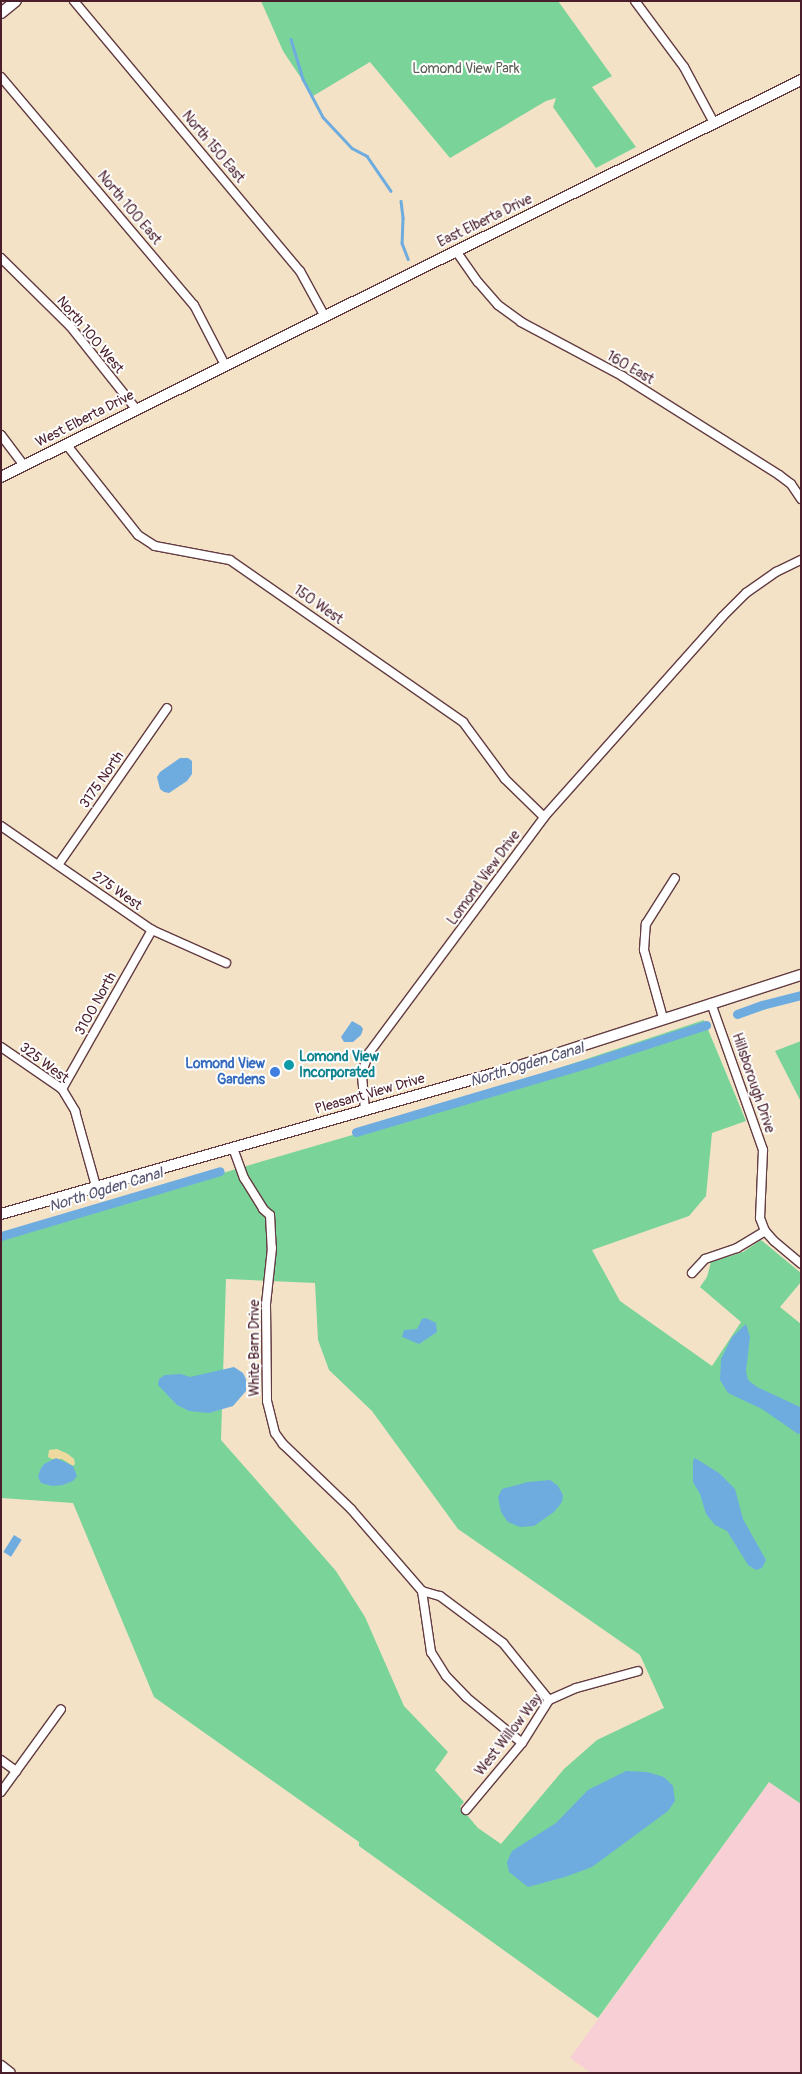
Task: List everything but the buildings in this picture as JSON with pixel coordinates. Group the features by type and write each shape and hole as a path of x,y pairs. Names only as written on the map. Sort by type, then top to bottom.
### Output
{"main road":[{"path":"1,13 16,1"},
{"name":"East Elberta Drive","path":"182,386 801,80"},
{"name":"West Elberta Drive","path":"1,477 182,386"},
{"name":"Pleasant View Drive","path":"1,1214 516,1067 801,975"},
{"path":"1,2066 10,2073"}],"street":[{"name":"North 150 East","path":"74,1 300,271 324,315"},
{"path":"635,1 684,67 714,123"},
{"name":"North 100 East","path":"1,76 194,304 225,365"},
{"name":"160 East","path":"456,251 478,282 493,299 521,322 622,376 779,475 791,484 801,499"},
{"name":"North 100 West","path":"1,258 70,326 136,409"},
{"path":"1,435 24,466"},
{"name":"150 West","path":"66,444 138,535 155,546 209,554 230,560 238,565 462,722 505,779 544,817"},
{"name":"Lomond View Drive","path":"365,1110 362,1072 370,1053 544,817 746,593 776,572 801,560"},
{"name":"3175 North","path":"58,865 167,708"},
{"name":"275 West","path":"1,826 152,930 226,963"},
{"path":"663,1018 644,950 646,924 676,878"},
{"name":"3100 North","path":"62,1090 152,930"},
{"name":"Hillsborough Drive","path":"711,1003 762,1150 759,1204 760,1218 765,1231"},
{"name":"325 West","path":"1,1047 62,1090 75,1111 96,1186"},
{"name":"White Barn Drive","path":"233,1148 244,1178 270,1215 272,1248 266,1304 267,1401 275,1434 351,1509 422,1591 440,1596 503,1643 549,1700"},
{"path":"692,1273 705,1259 737,1248 765,1231 801,1264"},
{"path":"422,1591 431,1652 446,1676 466,1697 522,1743"},
{"name":"West Willow Way","path":"466,1810 522,1743 549,1700 576,1688 638,1671"},
{"path":"1,1792 61,1709"},
{"path":"1,1760 16,1770"}],"shaded area":[{"path":"769,1782 801,1804 801,2073 591,2073 570,2058"}],"green space":[{"name":"Lomond View Park","path":"261,1 558,1 612,76 592,87 636,147 596,168 553,107 556,98 546,101 450,158 370,62 313,96 283,51"},
{"path":"704,1020 746,1121 712,1133 706,1196 689,1216 592,1250 620,1301 712,1366 741,1322 700,1287 707,1277 711,1262 743,1252 761,1240 801,1273 801,1282 780,1307 801,1324 801,1804 769,1782 598,2018 359,1846 359,1842 154,1697 73,1503 1,1498 1,1238 390,1124","holes":["226,1279 315,1283 318,1340 329,1370 372,1411 458,1529 640,1655 664,1708 597,1740 564,1769 501,1844 478,1828 460,1807 464,1802 435,1770 448,1752 404,1706 365,1617 336,1571 221,1440"]},
{"path":"801,1041 801,1102 775,1051"}],"sand":[{"path":"57,1449 74,1459 75,1464 73,1466 62,1459 48,1457 49,1450"}],"water":[{"path":"180,758 188,758 192,761 192,774 187,781 169,793 164,792 160,789 157,777 160,772"},
{"path":"352,1021 363,1029 361,1035 353,1042 344,1042 341,1037"},
{"path":"426,1318 436,1323 437,1332 419,1344 402,1337 404,1330 417,1329 422,1319"},
{"path":"746,1324 750,1337 746,1371 748,1380 757,1387 800,1407 801,1433 798,1434 762,1409 728,1393 720,1380 721,1359 732,1337"},
{"path":"234,1367 243,1373 246,1379 246,1391 233,1406 209,1413 189,1411 177,1405 158,1385 159,1379 165,1375 181,1374 190,1377"},
{"path":"56,1458 73,1466 77,1476 73,1481 63,1485 52,1486 41,1483 38,1477 40,1470 44,1464"},
{"path":"695,1458 719,1473 735,1489 743,1519 766,1560 762,1568 756,1570 748,1565 727,1531 715,1525 706,1514 700,1494 693,1482 693,1460"},
{"path":"550,1480 558,1486 563,1495 562,1502 554,1512 534,1526 520,1527 508,1522 501,1512 498,1497 502,1489 528,1482"},
{"path":"14,1535 22,1540 11,1557 3,1552"},
{"path":"626,1771 647,1772 664,1777 673,1786 675,1801 668,1811 592,1867 528,1887 509,1872 507,1862 512,1851 556,1823 588,1790"}],"waterway":[{"path":"291,39 303,79 323,117 352,148 367,156 391,191"},
{"path":"401,201 403,218 402,243 408,259"},
{"name":"North Ogden Canal","path":"737,1014 762,1005 801,995"},
{"name":"North Ogden Canal","path":"356,1132 592,1062 706,1025"},
{"name":"North Ogden Canal","path":"1,1236 220,1171"}],"place":[{"name":"Lomond View Incorporated","path":"289,1065"},
{"name":"Lomond View Gardens","path":"275,1072"}]}
